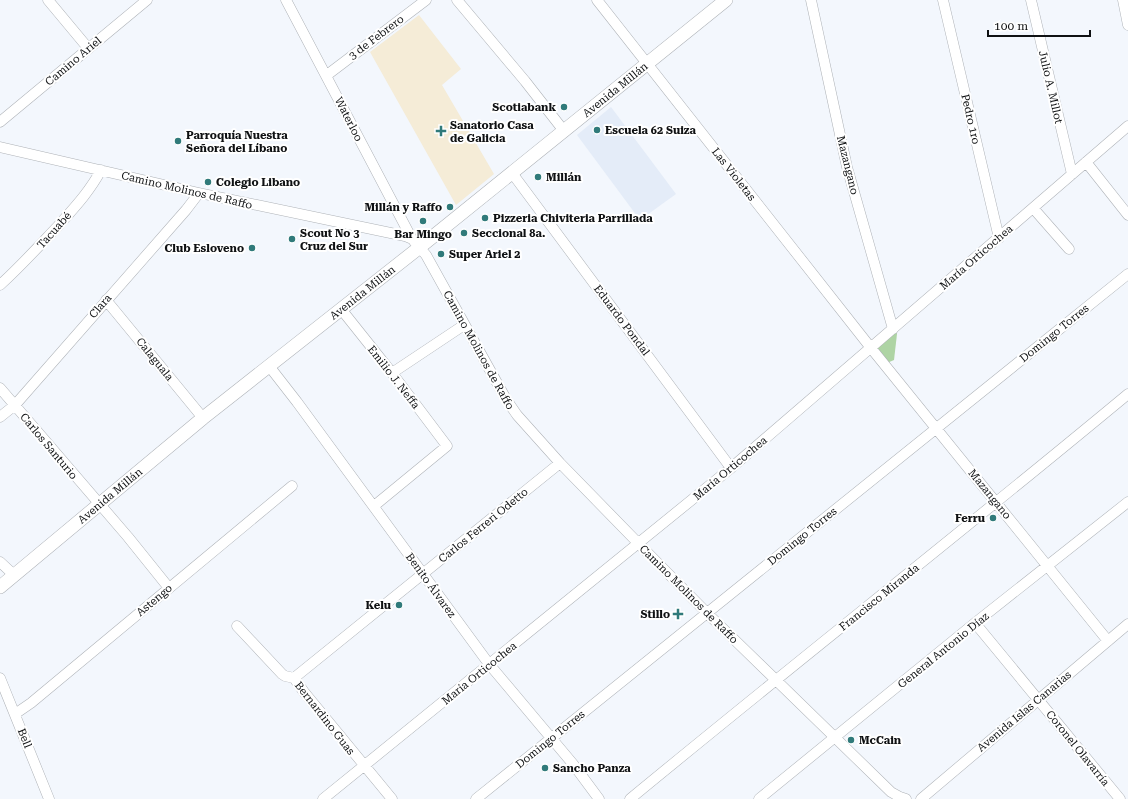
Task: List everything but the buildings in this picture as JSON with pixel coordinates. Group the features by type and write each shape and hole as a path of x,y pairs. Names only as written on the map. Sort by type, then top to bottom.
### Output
{"main road":[{"name":"Avenida Millán","path":"0,587 203,418 341,309 416,243 512,173 726,0"}],"street":[{"path":"48,0 88,48"},
{"name":"Camino Ariel","path":"0,122 147,0"},
{"name":"Waterloo","path":"286,0 416,243"},
{"name":"3 de Febrero","path":"326,75 426,0"},
{"path":"457,0 525,81 564,131"},
{"name":"Las Violetas","path":"597,0 871,348"},
{"name":"Mazangano","path":"811,0 847,167 893,329"},
{"name":"Pedro 1ro","path":"943,0 999,238"},
{"name":"Julio A. Millot","path":"1031,0 1072,174"},
{"path":"1123,0 1128,25"},
{"name":"María Orticochea","path":"323,799 731,468 1128,126"},
{"name":"Camino Molinos de Raffo","path":"0,148 101,170 199,194 405,236 416,243 438,277 514,412 560,463 639,544 834,738 891,792 900,798 906,799"},
{"path":"1086,162 1128,215"},
{"name":"Tacuabé","path":"0,285 26,260 75,207 88,191 101,170"},
{"name":"Eduardo Pondal","path":"512,173 731,468"},
{"name":"Clara","path":"0,417 15,405 199,194"},
{"path":"1033,208 1069,249"},
{"name":"Domingo Torres","path":"476,799 936,427 1128,274"},
{"name":"Calaguala","path":"106,300 203,418"},
{"name":"Emilio J. Neffa","path":"341,309 392,373 446,446 374,506"},
{"path":"392,373 464,324"},
{"name":"Mazangano","path":"871,348 1108,641"},
{"name":"Benito Álvarez","path":"269,366 424,573 489,664 551,738 599,799"},
{"name":"Carlos Santurio","path":"0,388 99,505"},
{"name":"Francisco Miranda","path":"630,799 775,679 997,503 1128,394"},
{"name":"Carlos Ferreri Odetto","path":"294,678 560,463"},
{"name":"Astengo","path":"15,714 31,703 292,486"},
{"name":"General Antonio Díaz","path":"759,799 975,623 1128,502"},
{"path":"99,505 128,537 169,588"},
{"path":"0,562 14,575"},
{"name":"Coronel Olavarría","path":"975,623 1120,799"},
{"name":"Avenida Islas Canarias","path":"921,799 1128,624"},
{"name":"Bernardino Guas","path":"237,626 282,674 294,678 392,799"},
{"name":"Bell","path":"0,678 49,799"}],"shaded area":[{"name":"Sanatorio Casa de Galicia","path":"419,15 461,69 442,85 494,174 456,205 370,52"},
{"path":"611,107 676,194 640,220 577,135"}],"green space":[{"path":"896,330 897,334 894,360 887,363 877,348"}],"place":[{"name":"Scotiabank","path":"564,107"},
{"name":"Escuela 62 Suiza","path":"597,130"},
{"name":"Sanatorio Casa de Galicia","path":"441,131"},
{"name":"Parroquía Nuestra Señora del Líbano","path":"178,141"},
{"name":"Millán","path":"538,177"},
{"name":"Colegio Libano","path":"208,182"},
{"name":"Millán y Raffo","path":"450,207"},
{"name":"Pizzeria Chiviteria Parrillada","path":"485,218"},
{"name":"Bar Mingo","path":"423,221"},
{"name":"Seccional 8a.","path":"464,233"},
{"name":"Scout No 3 Cruz del Sur","path":"292,239"},
{"name":"Club Esloveno","path":"252,248"},
{"name":"Super Ariel 2","path":"441,254"},
{"name":"Ferru","path":"993,518"},
{"name":"Kelu","path":"399,605"},
{"name":"Stillo","path":"678,614"},
{"name":"McCain","path":"851,740"},
{"name":"Sancho Panza","path":"545,768"}]}
